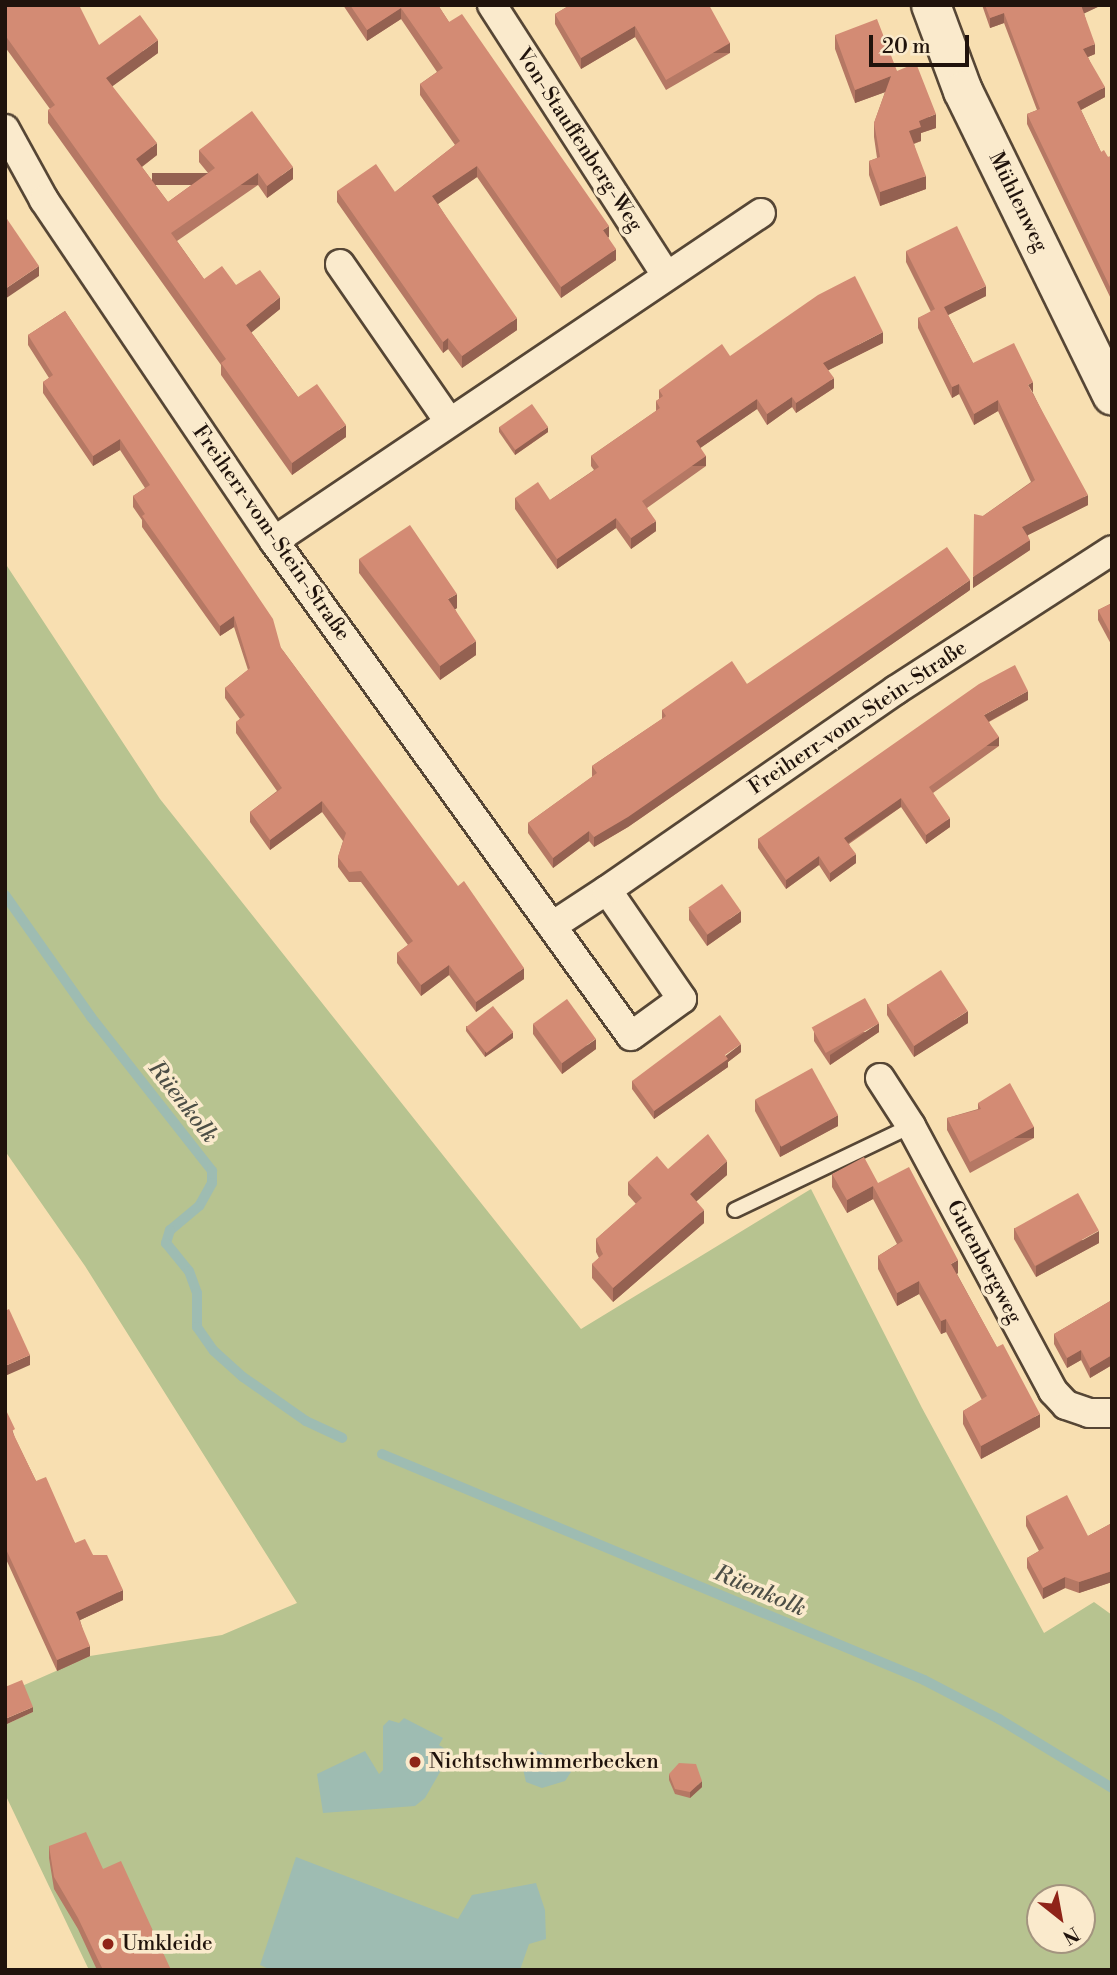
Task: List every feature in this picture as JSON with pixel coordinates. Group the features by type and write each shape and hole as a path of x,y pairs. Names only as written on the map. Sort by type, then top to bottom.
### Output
{"main road":[{"name":"Mühlenweg","path":"931,5 963,91 1112,395"}],"street":[{"name":"Von-Stauffenberg-Weg","path":"492,5 667,275"},
{"name":"Freiherr-vom-Stein-Straße","path":"5,130 44,200 274,541 631,1036 682,999 607,890"},
{"path":"274,541 448,420 761,213"},
{"path":"340,264 448,420"},
{"name":"Freiherr-vom-Stein-Straße","path":"552,926 896,690 1112,550"},
{"name":"Gutenbergweg","path":"880,1078 911,1126 1053,1391 1066,1405 1089,1413 1112,1413"}],"lane":[{"path":"735,1210 911,1126"}],"green space":[{"path":"5,563 160,799 581,1329 811,1189 922,1408 1044,1633 1094,1602 1112,1615 1112,1970 89,1970 5,1794 5,1725 33,1712 22,1686 90,1656 222,1635 297,1603 85,1266 5,1151"}],"water":[{"name":"Nichtschwimmerbecken","path":"404,1718 443,1738 439,1745 451,1753 425,1798 415,1806 323,1813 317,1774 365,1751 379,1774 383,1770 383,1726 389,1720 399,1723"},
{"path":"538,1751 552,1759 566,1759 571,1772 565,1781 542,1788 526,1782 521,1760"},
{"path":"296,1857 458,1919 472,1895 536,1883 545,1910 546,1939 529,1944 520,1970 271,1970 260,1965"}],"building":[{"path":"5,5 79,5 99,45 140,15 158,40 106,78 157,143 136,159 168,202 215,168 199,150 252,111 293,167 267,186 258,173 171,233 204,279 222,266 236,285 260,270 280,297 246,325 298,397 317,384 346,425 292,463 221,363 226,359 48,110 55,105 5,35"},
{"path":"350,5 438,5 449,22 462,14 609,226 603,230 616,249 561,287 477,166 432,196 517,318 462,356 448,338 443,342 337,191 376,164 395,192 460,141 420,84 443,68 401,8 367,30"},
{"path":"570,5 709,5 730,43 666,80 635,26 581,58 555,14"},
{"path":"985,5 1081,5 1095,44 1083,49 1105,87 1077,102 1101,152 1104,150 1108,157 1112,156 1112,291 1027,114 1040,109 1004,13 990,18"},
{"path":"877,19 897,71 916,63 936,114 919,121 921,127 909,131 926,176 880,192 869,161 880,157 874,123 891,76 855,90 835,35"},
{"path":"5,216 39,266 5,289"},
{"path":"957,226 986,286 944,307 973,363 1014,343 1033,382 1028,385 1088,495 1022,527 1030,540 973,577 974,514 983,516 1035,480 998,400 974,414 959,384 952,387 918,318 935,309 906,251"},
{"path":"855,276 883,332 823,363 834,378 796,403 792,397 767,414 757,399 696,441 706,456 642,501 656,521 631,538 616,518 557,559 515,498 538,482 550,500 599,467 591,456 660,408 656,401 663,396 659,390 722,344 730,356 818,295"},
{"path":"65,311 273,619 281,648 458,886 464,881 524,968 476,1002 449,965 421,985 397,953 413,941 361,871 349,872 338,857 346,833 322,801 270,840 250,812 282,788 236,722 245,715 225,688 250,668 234,616 220,626 142,516 145,514 133,496 150,485 120,439 93,456 43,382 53,375 28,335"},
{"path":"532,404 548,427 515,450 499,427"},
{"path":"410,525 457,594 448,599 476,641 440,666 359,559"},
{"path":"947,547 970,580 628,817 594,837 589,831 553,858 528,823 597,773 592,766 666,716 662,710 732,661 747,684"},
{"path":"1112,603 1112,636 1098,610"},
{"path":"1015,665 1028,691 984,715 999,737 929,787 950,818 926,835 901,798 844,838 856,854 830,873 819,856 786,880 758,839 979,684"},
{"path":"722,884 741,911 707,935 688,908"},
{"path":"941,970 968,1011 914,1046 887,1005"},
{"path":"865,998 879,1023 826,1053 812,1028"},
{"path":"567,999 596,1039 562,1063 533,1024"},
{"path":"493,1006 513,1032 487,1053 466,1027"},
{"path":"720,1015 741,1044 725,1055 728,1059 654,1111 632,1081"},
{"path":"812,1068 838,1115 781,1147 755,1100"},
{"path":"1010,1083 1034,1127 970,1162 947,1118 981,1109 978,1103"},
{"path":"708,1134 727,1161 690,1194 704,1210 613,1288 592,1264 603,1254 596,1239 642,1198 628,1182 657,1156 668,1169"},
{"path":"864,1157 878,1183 909,1167 958,1260 951,1264 997,1347 1003,1344 1040,1414 981,1446 963,1411 987,1396 946,1319 941,1321 919,1281 897,1293 878,1256 903,1241 873,1186 847,1200 832,1174"},
{"path":"1078,1193 1099,1231 1035,1266 1014,1228"},
{"path":"1112,1300 1112,1355 1090,1368 1081,1350 1067,1358 1054,1334"},
{"path":"9,1309 30,1355 5,1366 5,1311"},
{"path":"5,1408 15,1429 12,1431 36,1481 46,1477 75,1543 85,1539 93,1555 107,1555 123,1590 76,1612 90,1646 57,1660 5,1547"},
{"path":"1067,1495 1088,1536 1112,1523 1112,1571 1079,1582 1065,1577 1043,1588 1027,1558 1044,1548 1026,1516"},
{"path":"22,1680 33,1707 5,1719 5,1687"},
{"path":"679,1763 696,1764 702,1781 690,1792 675,1789 669,1774"},
{"path":"86,1832 103,1869 121,1861 171,1970 103,1970 78,1918 54,1877 49,1846"}],"waterway":[{"name":"Rüenkolk","path":"5,895 91,1017 212,1171 212,1183 199,1206 170,1230 166,1243 189,1271 197,1293 197,1327 214,1351 243,1377 306,1421 342,1438"},
{"name":"Rüenkolk","path":"382,1454 924,1680 999,1719 1112,1788"}],"place":[{"name":"Nichtschwimmerbecken","path":"415,1762"},
{"name":"Umkleide","path":"108,1944"}]}
